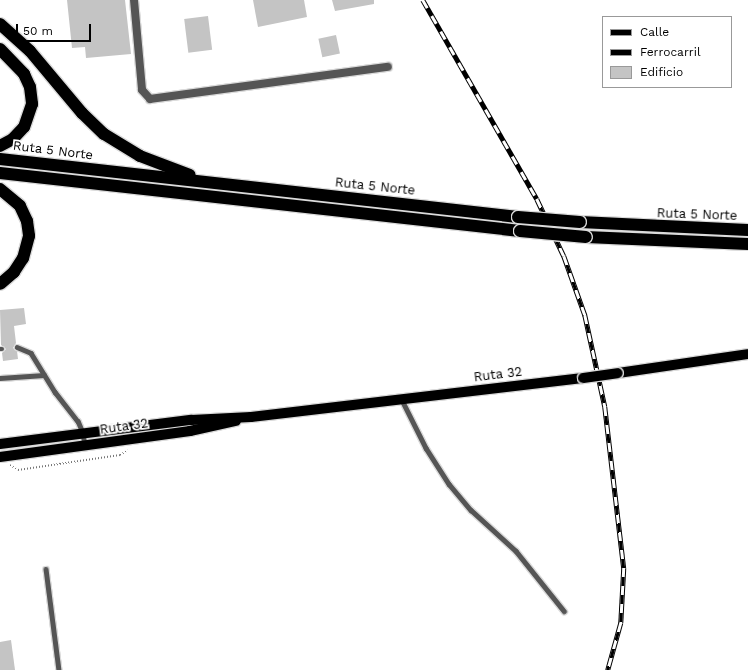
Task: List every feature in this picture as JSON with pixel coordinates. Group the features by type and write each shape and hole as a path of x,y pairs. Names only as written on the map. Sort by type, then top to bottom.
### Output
{"highway":[{"path":"0,24 30,51 92,124 116,142 166,168 239,187"},
{"path":"0,49 24,74 30,87 32,104 24,127 13,139 0,146"},
{"name":"Ruta 5 Norte","path":"0,158 239,187 518,217 580,222 748,230"},
{"path":"0,173 520,231 586,237 748,244"},
{"path":"0,189 20,206 27,220 28,236 26,251 19,266 0,284"}],"main road":[{"name":"Ruta 32","path":"0,444 191,420 251,417 583,378 748,354"},
{"name":"Ruta 32","path":"1,457 190,431 251,417"}],"street":[{"path":"134,0 142,90 146,96 153,99 388,67"}],"lane":[{"path":"17,348 28,350 72,413 83,434 85,446"},
{"path":"0,378 44,375"},
{"path":"402,399 426,448 449,484 471,510 524,561 564,611"},
{"path":"46,569 59,670"}],"path":[{"path":"1,457 18,470 120,455 132,447"}],"building":[{"path":"67,0 125,0 131,54 86,58 85,47 72,48"},
{"path":"253,0 304,0 307,17 258,27"},
{"path":"332,0 374,0 374,4 335,11"},
{"path":"208,16 212,50 188,53 184,19"},
{"path":"336,35 340,54 322,57 318,39"},
{"path":"24,308 26,324 14,326 16,343 13,348 17,351 18,359 3,361 2,353 6,349 1,345 0,310"},
{"path":"11,640 15,670 0,670 0,642"}],"railway":[{"path":"423,0 537,199 564,256 585,315 605,407 624,568 621,623 608,670"}]}
